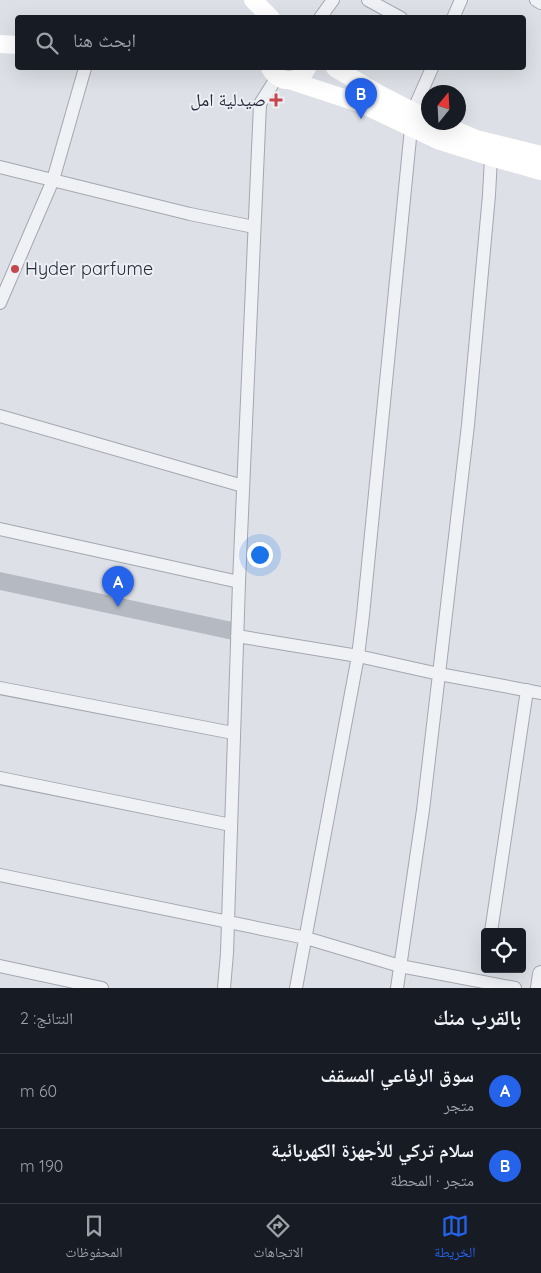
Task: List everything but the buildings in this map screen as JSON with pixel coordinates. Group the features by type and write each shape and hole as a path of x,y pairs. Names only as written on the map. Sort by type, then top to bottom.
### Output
{"main road":[{"path":"253,0 268,15"},
{"path":"0,44 15,44"},
{"path":"278,75 296,79 306,70"},
{"path":"337,70 418,119 440,141 491,158 541,171"},
{"path":"278,75 362,104 418,119"},
{"path":"455,130 476,139 541,155"}],"street":[{"path":"322,15 333,0"},
{"path":"368,0 396,15"},
{"path":"454,15 461,0"},
{"path":"536,0 541,3"},
{"path":"0,303 53,180 84,70"},
{"path":"296,988 358,656 418,119 431,70"},
{"path":"224,988 227,953 233,733 260,104 278,75"},
{"path":"397,988 423,810 468,425 491,158"},
{"path":"0,167 190,214 254,227"},
{"path":"0,416 243,486"},
{"path":"0,529 239,582"},
{"path":"237,636 358,656 439,674 541,693"},
{"path":"0,688 233,733"},
{"path":"493,928 527,690"},
{"path":"0,778 230,825"},
{"path":"0,875 306,938 400,966 484,980 515,988"},
{"path":"0,966 102,988"},
{"path":"539,988 541,974"}],"place":[{"name":"صيدلية امل","path":"276,100"},
{"name":"سلام تركي للأجهزة الكهربائية","path":"361,119"},
{"name":"Hyder parfume","path":"15,269"},
{"name":"سوق الرفاعي المسقف","path":"118,607"}]}
